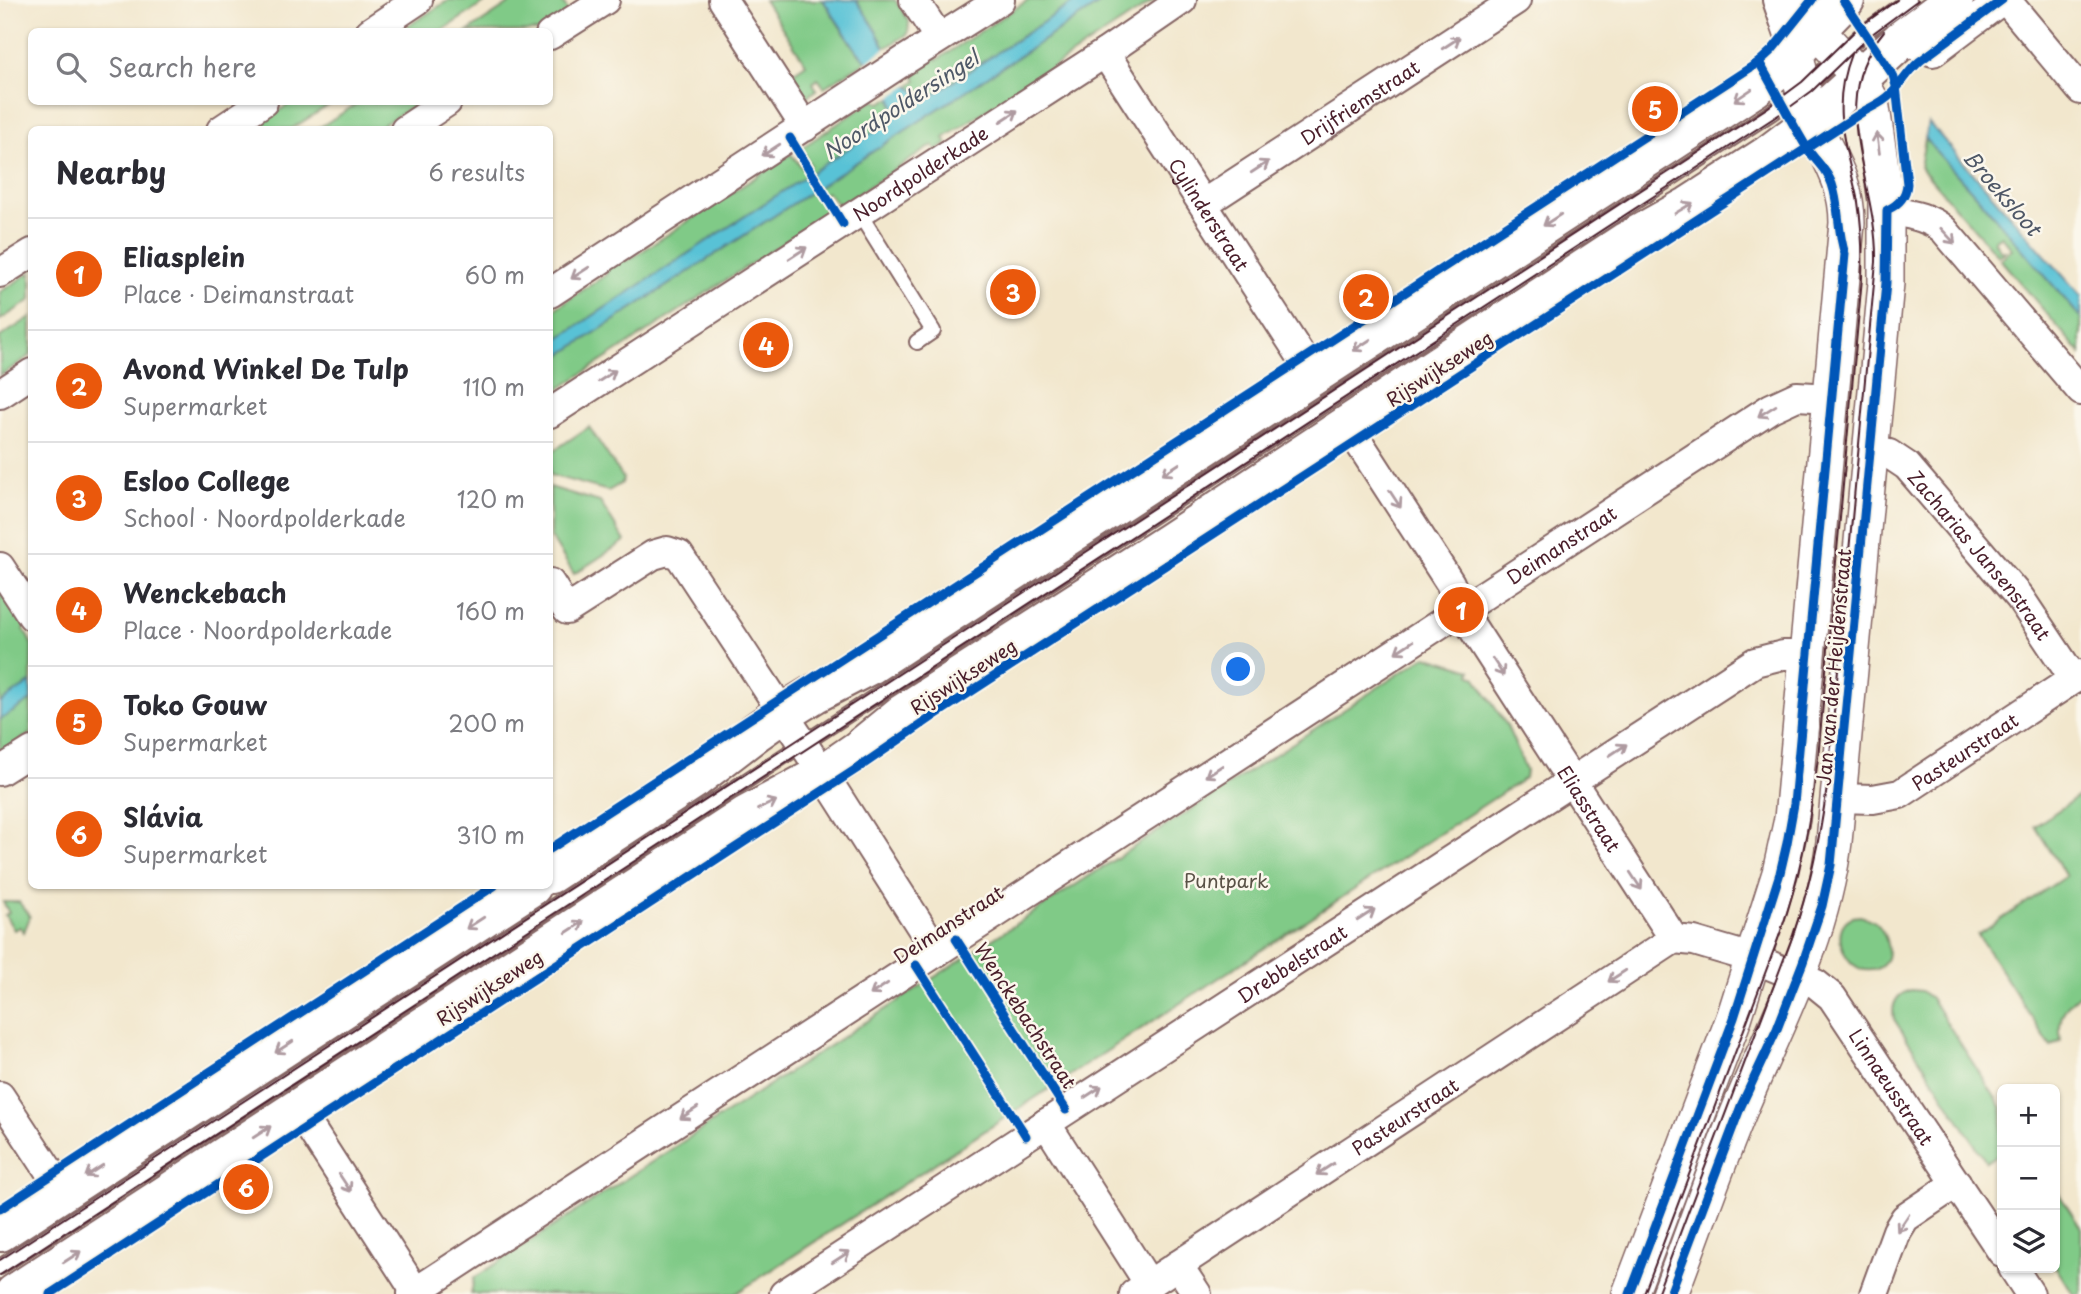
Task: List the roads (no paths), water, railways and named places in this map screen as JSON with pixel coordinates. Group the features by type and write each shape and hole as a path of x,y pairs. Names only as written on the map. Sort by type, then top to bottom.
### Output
{"main road":[{"path":"1845,0 1846,48 1954,0"},
{"name":"Rijswijkseweg","path":"553,872 705,772 756,732 803,744 858,750 902,714 1170,542 1353,433 1625,243 1756,163 1808,105 1846,48"},
{"name":"Rijswijkseweg","path":"15,1294 303,1117 747,815 803,744 814,694 870,665 1754,88 1846,48"},
{"path":"0,1232 527,889"}],"street":[{"path":"376,28 418,0"},
{"path":"553,33 605,0"},
{"path":"723,0 805,127"},
{"path":"914,0 939,38"},
{"path":"553,291 1000,0"},
{"name":"Noordpolderkade","path":"553,412 1105,53 1182,0"},
{"name":"Drijfriemstraat","path":"1203,204 1516,0"},
{"path":"1777,0 1846,48 1933,52 2004,0 2081,90"},
{"path":"1795,0 1846,48"},
{"name":"Jan van der Heijdenstraat","path":"1630,1294 1725,1044 1780,873 1790,831 1847,235 1847,208 1837,170 1808,105 1846,48"},
{"name":"Jan van der Heijdenstraat","path":"1670,1294 1741,1106 1798,976 1828,879 1838,798 1886,283 1887,210 1873,111 1869,96 1846,48"},
{"name":"Cylinderstraat","path":"1105,53 1314,376"},
{"path":"411,126 442,105"},
{"path":"1887,210 1928,220 1944,230 2081,391"},
{"path":"0,274 28,256"},
{"path":"0,394 28,376"},
{"name":"Deimanstraat","path":"415,1293 1783,401 1797,396 1831,398"},
{"name":"Eliasstraat","path":"1353,433 1452,587 1461,610 1674,939"},
{"name":"Zacharias Jansenstraat","path":"1870,450 1889,454 1906,465 2020,598 2077,677"},
{"path":"553,595 558,615 653,555 663,551 674,552 684,561 937,952"},
{"path":"0,567 28,610"},
{"name":"Drebbelstraat","path":"784,1294 1755,662 1776,656 1808,655"},
{"name":"Pasteurstraat","path":"1838,798 1873,799 1900,793 2077,677"},
{"path":"0,771 28,754"},
{"path":"1674,939 1703,943 1752,958"},
{"name":"Pasteurstraat","path":"1142,1289 1674,939"},
{"name":"Linnaeusstraat","path":"1752,958 1822,987 1839,1004 1997,1244"},
{"path":"0,1096 63,1192"},
{"path":"303,1117 415,1293"},
{"path":"1046,1123 1142,1289"},
{"path":"1874,1294 1897,1231 1905,1218 1957,1183"},
{"path":"1178,1265 1197,1294"},
{"path":"2015,1273 2030,1294"}],"lane":[{"path":"1846,48 1909,0"},
{"name":"Rijswijkseweg","path":"0,1267 1771,113 1808,105"},
{"path":"859,214 933,331 917,341"}],"water":[{"name":"Noordpoldersingel","path":"823,0 856,0 901,76 908,85 924,95 934,94 1077,0 1105,0 553,360 553,342 890,121 895,110 891,97"},
{"path":"1928,122 2081,296 2081,318 1925,139"},
{"path":"28,684 28,702 0,720 0,703"}],"tram line":[{"path":"0,1260 1767,108 1802,82 1858,28 1897,0"},
{"path":"0,1275 1786,110 1812,91 1868,37 1918,0"},
{"path":"1657,1294 1793,935 1821,825 1827,787 1876,262 1870,202 1858,143 1855,115 1857,86 1866,59 1884,31"},
{"path":"1644,1294 1781,931 1800,867 1808,824 1818,758 1862,278 1858,202 1845,146 1841,111 1841,93 1851,54"}],"place":[{"name":"Toko Gouw","path":"1655,109"},
{"name":"Esloo College","path":"1013,292"},
{"name":"Avond Winkel De Tulp","path":"1366,297"},
{"name":"Wenckebach","path":"766,345"},
{"name":"Eliasplein","path":"1461,610"},
{"name":"Slávia","path":"246,1187"}],"water label":[{"name":"Broeksloot","path":"2003,192"}],"park label":[{"name":"Puntpark","path":"1226,880"}]}
